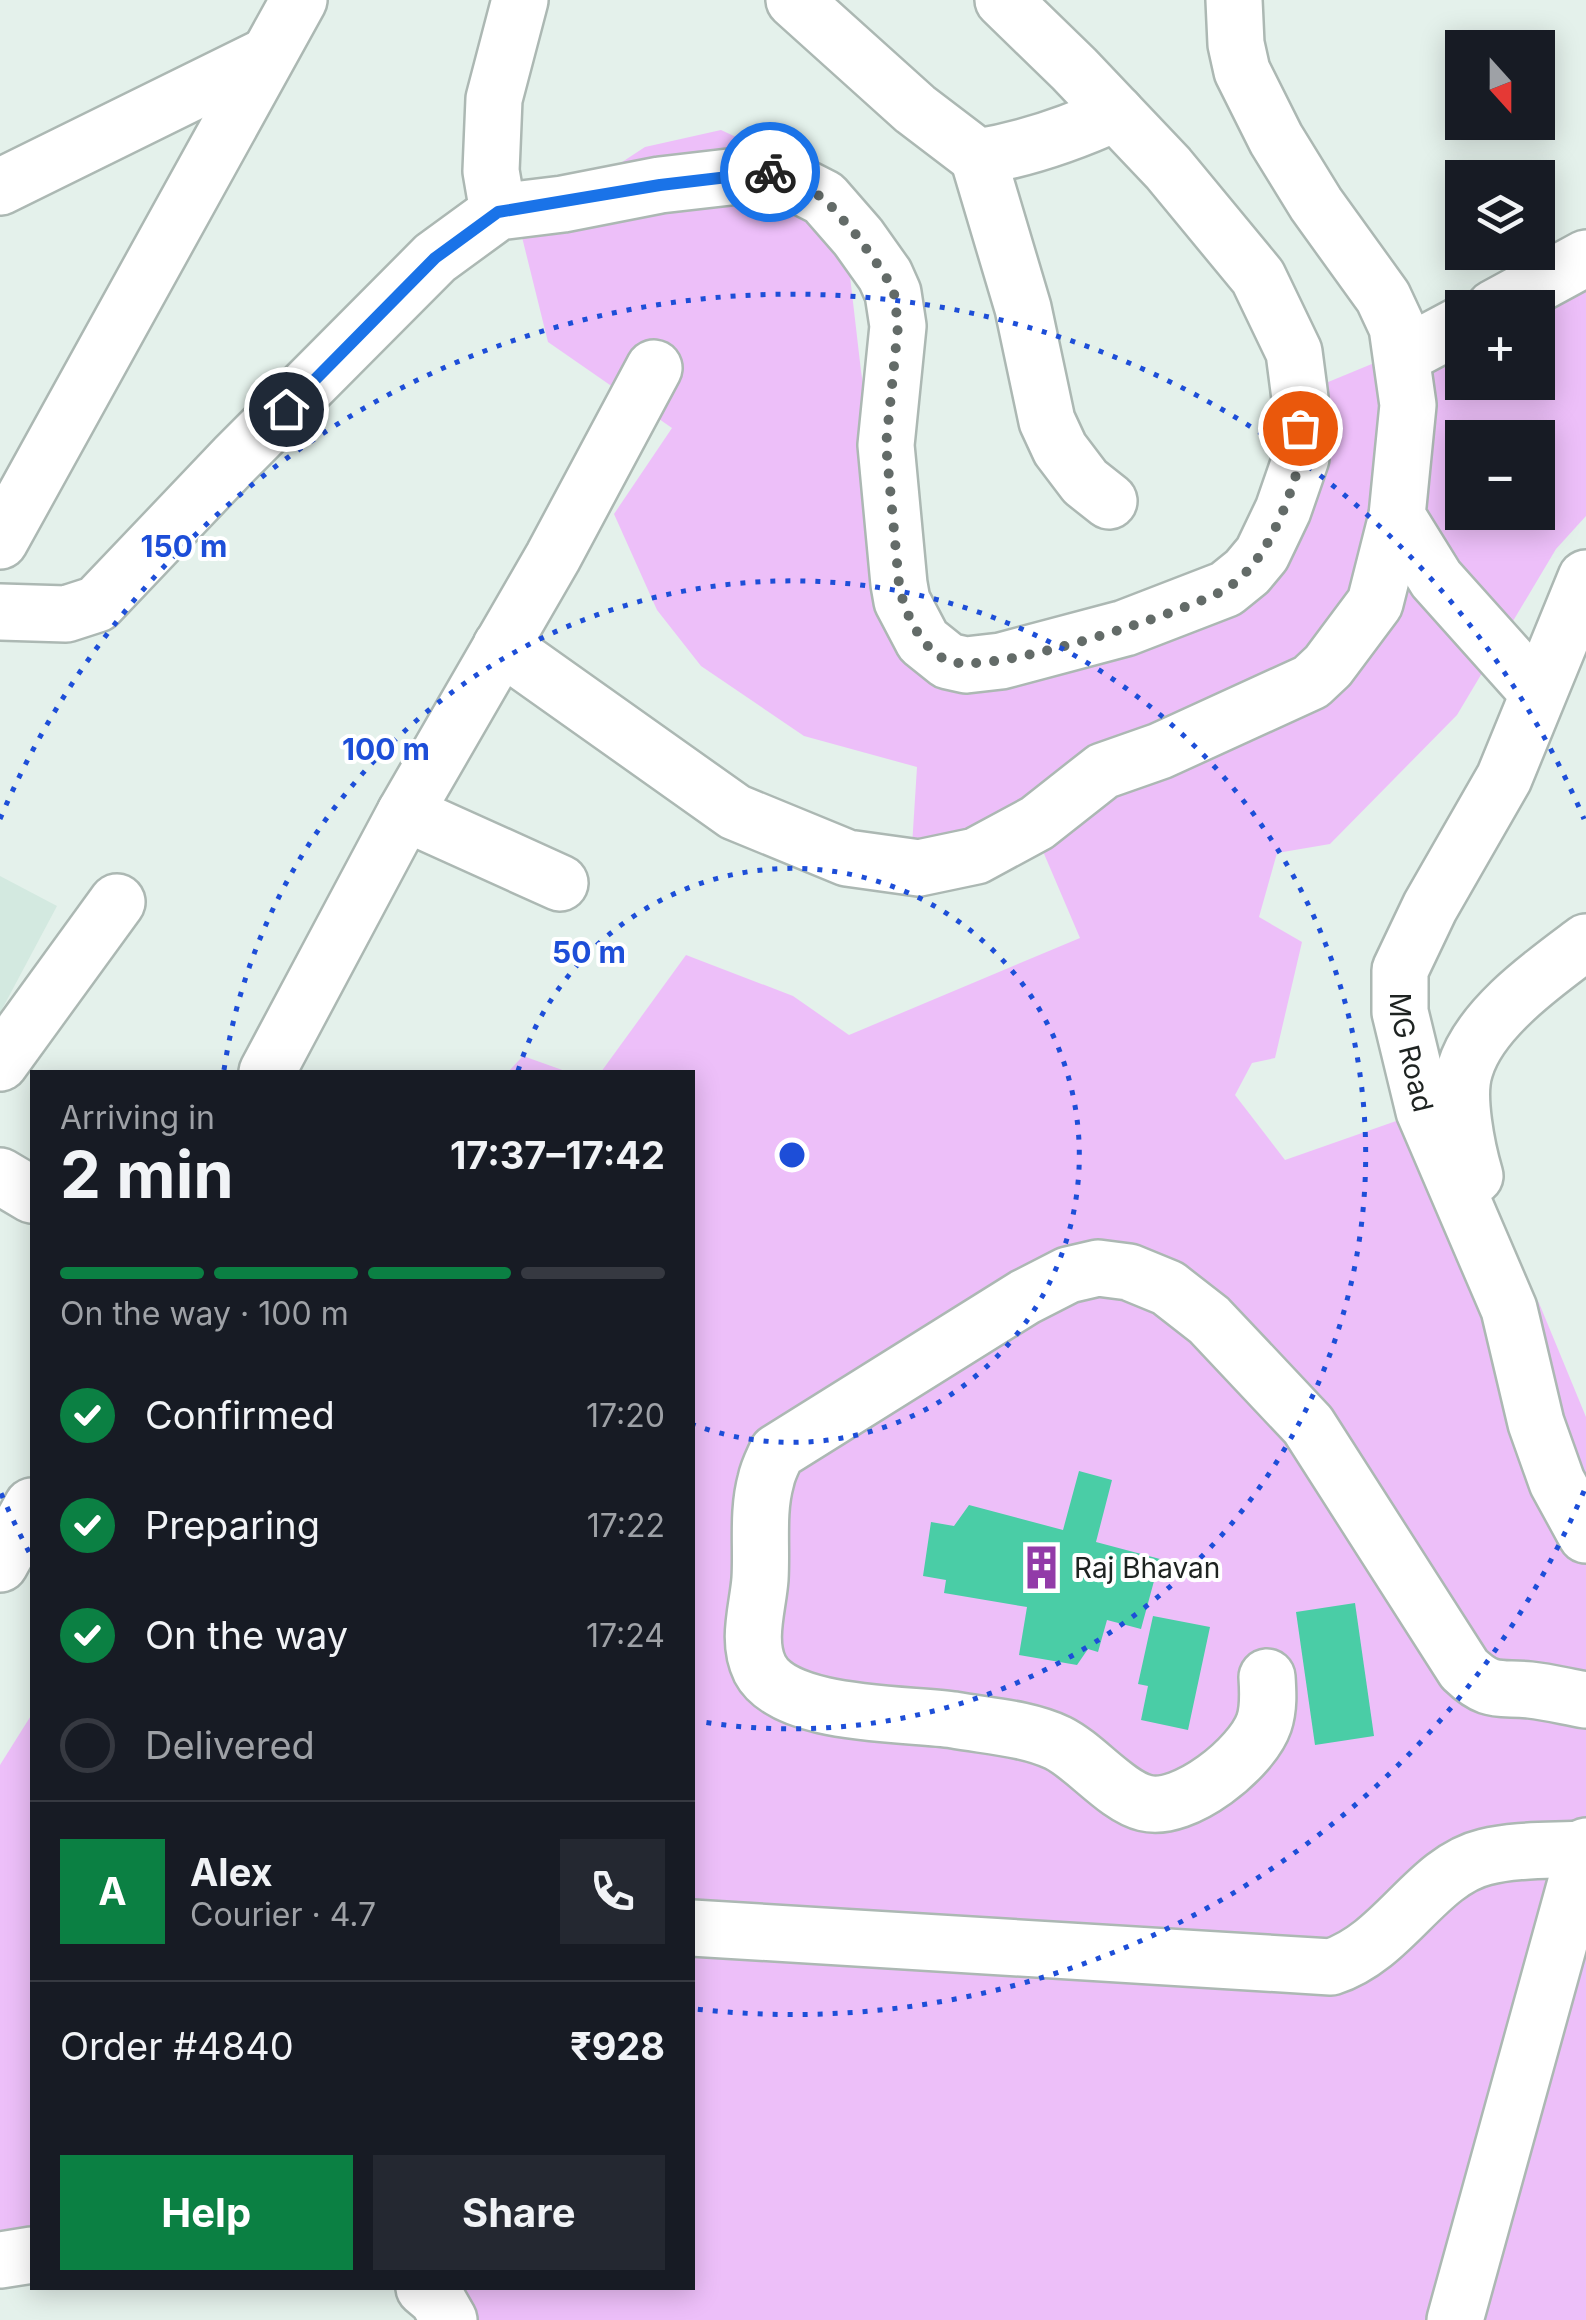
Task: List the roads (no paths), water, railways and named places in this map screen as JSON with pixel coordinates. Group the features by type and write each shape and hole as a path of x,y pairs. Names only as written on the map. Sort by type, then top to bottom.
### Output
{"street":[{"path":"0,541 299,0"},
{"path":"498,212 492,171 494,99 520,0"},
{"path":"794,0 915,109 978,158 1023,308 1046,421 1060,449 1085,482 1109,501"},
{"path":"0,612 66,614 97,604 435,258 498,212 660,185 773,172 824,198 858,237 894,293 898,326 886,445 902,601 923,642 948,661 1001,661 1125,628 1226,589 1262,554 1301,458 1294,352 1258,277 1168,168 1002,0"},
{"path":"501,646 736,812 847,858 918,868 976,856 1038,823 1104,771 1160,751 1311,682 1328,666 1375,603 1397,516 1408,405 1397,328 1384,297 1316,204 1276,139 1242,71 1234,0"},
{"path":"0,187 266,56"},
{"path":"978,158 1062,137 1116,114"},
{"path":"1527,290 1586,258"},
{"path":"1402,356 1445,333"},
{"path":"268,1070 405,813 553,557 654,368"},
{"path":"1397,516 1436,579 1538,693"},
{"name":"MG Road","path":"1586,578 1504,778 1430,907 1400,970 1400,1012 1424,1110 1509,1310 1536,1423 1557,1482 1586,1535"},
{"path":"405,813 560,883"},
{"path":"0,1063 117,902"},
{"path":"1509,1310 1472,1168 1463,1109 1464,1069 1486,1031 1522,993 1586,942"},
{"path":"0,1176 30,1194"},
{"path":"1267,1677 1264,1724 1247,1753 1206,1786 1157,1806 1140,1802 1056,1742 932,1717 824,1706 792,1696 774,1686 761,1670 753,1628 760,1578 761,1507 766,1478 777,1452 1008,1307 1068,1274 1098,1268 1129,1272 1168,1288 1208,1320 1308,1425 1480,1684 1502,1691 1528,1690 1586,1700"},
{"path":"0,1564 30,1510"},
{"path":"695,1928 1331,1967 1371,1948 1450,1874 1484,1857 1585,1847 1454,2320"},
{"path":"0,2260 30,2255"},
{"path":"426,2290 437,2299 449,2320"}],"place":[{"name":"Raj Bhavan","path":"1041,1568"}]}
